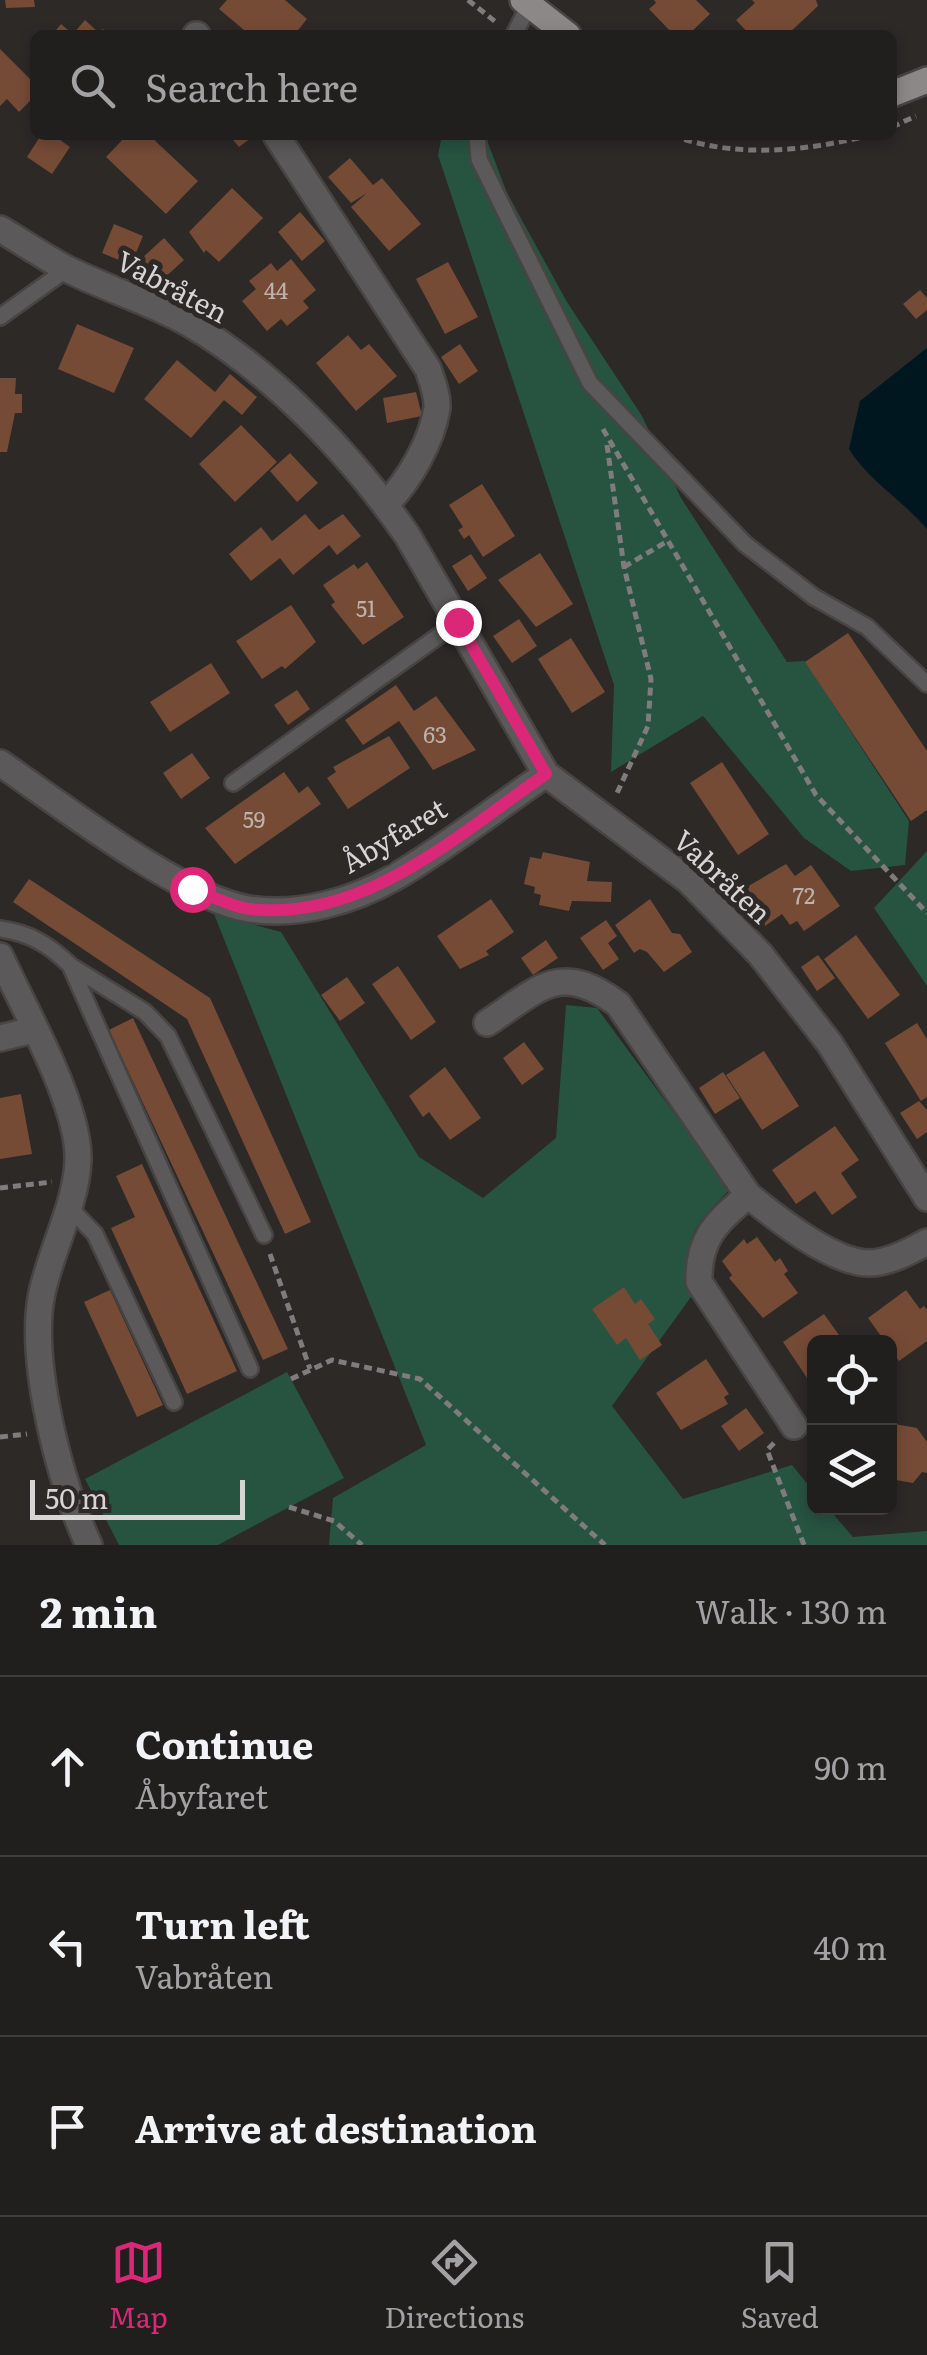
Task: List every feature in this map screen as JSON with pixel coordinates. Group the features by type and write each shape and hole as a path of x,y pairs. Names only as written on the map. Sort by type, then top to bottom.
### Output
{"main road":[{"path":"526,3 561,30"},
{"path":"897,92 927,80"}],"street":[{"path":"279,140 428,369 438,404 429,433 403,487 386,504"},
{"name":"Vabråten","path":"0,229 67,269 191,324 254,370 386,504 546,774 689,881 760,954 830,1044 927,1198"},
{"name":"Åbyfaret","path":"0,763 192,889 248,909 308,908 342,902 394,877 546,774"},
{"path":"0,956 74,1122 75,1179 41,1296 42,1374 52,1430 90,1545"},
{"path":"487,1023 539,989 566,980 590,983 618,1004 748,1195 804,1236 867,1264 927,1242"},
{"path":"0,1038 33,1030"},
{"path":"748,1195 708,1230 699,1254 699,1282 794,1426"}],"lane":[{"path":"507,30 526,3"},
{"path":"477,140 478,159 590,383 745,544 814,597 866,627 927,684"},
{"path":"0,317 67,269"},
{"path":"233,784 458,622"},
{"path":"0,929 50,945 70,965 145,1012 168,1036 264,1235"},
{"path":"70,965 250,1369"},
{"path":"67,1204 96,1234 174,1402"}],"path":[{"path":"468,0 507,30"},
{"path":"897,125 927,110"},
{"path":"690,140 762,150 846,140"},
{"path":"590,383 606,442 624,567 651,679 648,726 606,818"},
{"path":"606,442 816,795 927,913"},
{"path":"624,567 666,542"},
{"path":"0,1188 75,1179"},
{"path":"264,1235 310,1369"},
{"path":"291,1379 332,1360 420,1379 605,1545"},
{"path":"794,1426 767,1450 804,1545"},
{"path":"290,1507 334,1521 362,1545"}],"green space":[{"path":"441,140 487,140 507,193 567,302 642,416 681,498 787,662 805,661 909,821 905,865 851,871 804,838 703,716 611,772 614,685 438,155"},
{"path":"927,851 927,986 874,908"},
{"path":"214,914 281,932 419,1157 483,1198 556,1138 566,1005 597,1008 730,1189 699,1223 690,1244 696,1290 612,1406 683,1499 792,1465 807,1483 807,1515 834,1515 853,1537 927,1531 927,1545 329,1545 333,1498 426,1445"},
{"path":"287,1372 344,1478 218,1545 119,1545 85,1479"}],"water":[{"path":"927,348 927,529 849,449 860,401"}],"building":[{"path":"5,0 34,0 35,7 6,8"},
{"path":"227,0 285,0 307,19 298,30 244,30 219,9"},
{"path":"654,0 696,0 710,14 693,30 669,30 649,9 656,3"},
{"path":"752,0 816,0 818,6 792,30 745,30 736,20 755,3"},
{"path":"85,20 96,30 76,30"},
{"path":"0,49 30,79 30,101 19,112 7,99 0,106"},
{"path":"38,140 60,140 70,147 52,174 27,157"},
{"path":"122,140 154,140 198,181 166,214 106,157"},
{"path":"350,158 373,185 382,178 421,224 389,251 351,207 367,193 351,203 328,177"},
{"path":"232,188 263,218 219,262 206,250 204,253 189,232"},
{"path":"300,212 325,241 302,261 278,232"},
{"path":"114,224 143,236 131,265 102,253"},
{"path":"164,238 184,260 161,281 141,259"},
{"path":"291,259 316,290 303,301 309,308 287,326 281,319 267,331 242,301 256,289 249,281 271,263 277,271"},
{"path":"448,262 478,317 445,334 416,279"},
{"path":"920,290 927,298 927,310 916,319 903,304"},
{"path":"77,324 134,348 114,393 58,369"},
{"path":"348,335 361,350 369,344 397,376 356,411 316,363"},
{"path":"460,344 478,371 459,384 441,357"},
{"path":"177,360 215,392 230,374 257,397 242,415 224,400 191,438 144,399"},
{"path":"0,378 16,378 15,394 22,394 22,413 15,413 7,452 0,452"},
{"path":"416,392 422,416 387,423 383,398"},
{"path":"241,425 277,462 235,502 199,464"},
{"path":"290,453 318,483 297,502 270,471"},
{"path":"482,484 515,536 483,557 469,535 464,539 458,530 463,527 449,505"},
{"path":"305,514 319,530 343,514 361,536 337,555 329,545 293,575 280,558 251,581 229,554 261,527 272,541"},
{"path":"540,553 573,604 536,627 498,580"},
{"path":"471,554 487,578 468,591 452,566"},
{"path":"367,562 404,617 363,645 331,605 335,602 323,585 354,564 358,569"},
{"path":"291,605 316,642 285,669 282,666 262,679 236,641"},
{"path":"519,619 537,646 512,663 493,636"},
{"path":"848,633 927,751 927,810 911,821 805,662"},
{"path":"571,638 605,692 572,713 538,659"},
{"path":"211,663 230,693 170,732 150,702"},
{"path":"396,685 414,711 436,696 476,750 433,770 399,721 363,745 345,720"},
{"path":"297,690 310,709 288,725 274,705"},
{"path":"389,736 410,768 348,809 327,778 336,772 333,767"},
{"path":"192,753 210,778 181,799 163,773"},
{"path":"722,762 769,834 738,855 690,783"},
{"path":"284,772 299,793 308,786 321,804 235,864 205,828"},
{"path":"543,852 590,862 587,881 612,882 611,902 572,901 569,911 539,905 541,895 534,893 535,887 524,884 530,857 541,859"},
{"path":"786,864 795,876 811,865 840,906 804,931 797,921 790,925 782,914 765,926 740,891"},
{"path":"29,879 210,998 311,1222 285,1234 187,1019 13,902"},
{"path":"491,899 514,932 486,951 489,955 460,969 437,936"},
{"path":"650,899 672,933 680,934 692,952 664,972 647,952 640,949 634,953 615,925"},
{"path":"606,920 617,936 608,943 619,959 603,970 580,938"},
{"path":"856,935 900,995 868,1019 824,959"},
{"path":"546,940 558,958 533,975 521,958"},
{"path":"818,955 835,978 817,991 801,967"},
{"path":"398,966 436,1022 411,1040 372,984"},
{"path":"347,977 365,1003 340,1021 321,995"},
{"path":"133,1018 288,1349 263,1360 109,1030"},
{"path":"917,1023 927,1039 927,1097 921,1101 885,1043"},
{"path":"524,1042 544,1069 522,1085 503,1058"},
{"path":"764,1051 799,1106 762,1130 726,1075"},
{"path":"445,1067 481,1118 450,1140 429,1112 423,1117 409,1096"},
{"path":"723,1072 740,1098 715,1114 699,1088"},
{"path":"21,1094 32,1154 0,1159 0,1098"},
{"path":"919,1101 927,1110 927,1132 917,1139 900,1113"},
{"path":"835,1126 859,1160 841,1173 857,1197 832,1215 815,1191 796,1204 772,1170"},
{"path":"142,1164 237,1371 187,1394 111,1228 135,1217 116,1176"},
{"path":"757,1237 775,1262 780,1258 788,1271 784,1274 798,1293 763,1318 729,1278 732,1275 722,1261 744,1239 747,1244"},
{"path":"624,1287 635,1304 641,1299 655,1319 648,1324 662,1345 640,1360 626,1338 617,1345 592,1309"},
{"path":"110,1290 163,1405 137,1417 84,1302"},
{"path":"906,1290 920,1309 924,1306 927,1310 927,1341 899,1361 897,1335 880,1335 868,1318"},
{"path":"824,1314 839,1335 807,1335 807,1378 783,1342"},
{"path":"706,1359 729,1394 724,1397 728,1404 681,1430 656,1393"},
{"path":"746,1408 764,1433 739,1451 721,1426"},
{"path":"897,1424 917,1428 927,1442 927,1473 922,1472 913,1483 897,1480"}],"route":[{"path":"192,889 248,909 308,908 342,902 394,877 546,774 512,722 458,622"}]}
